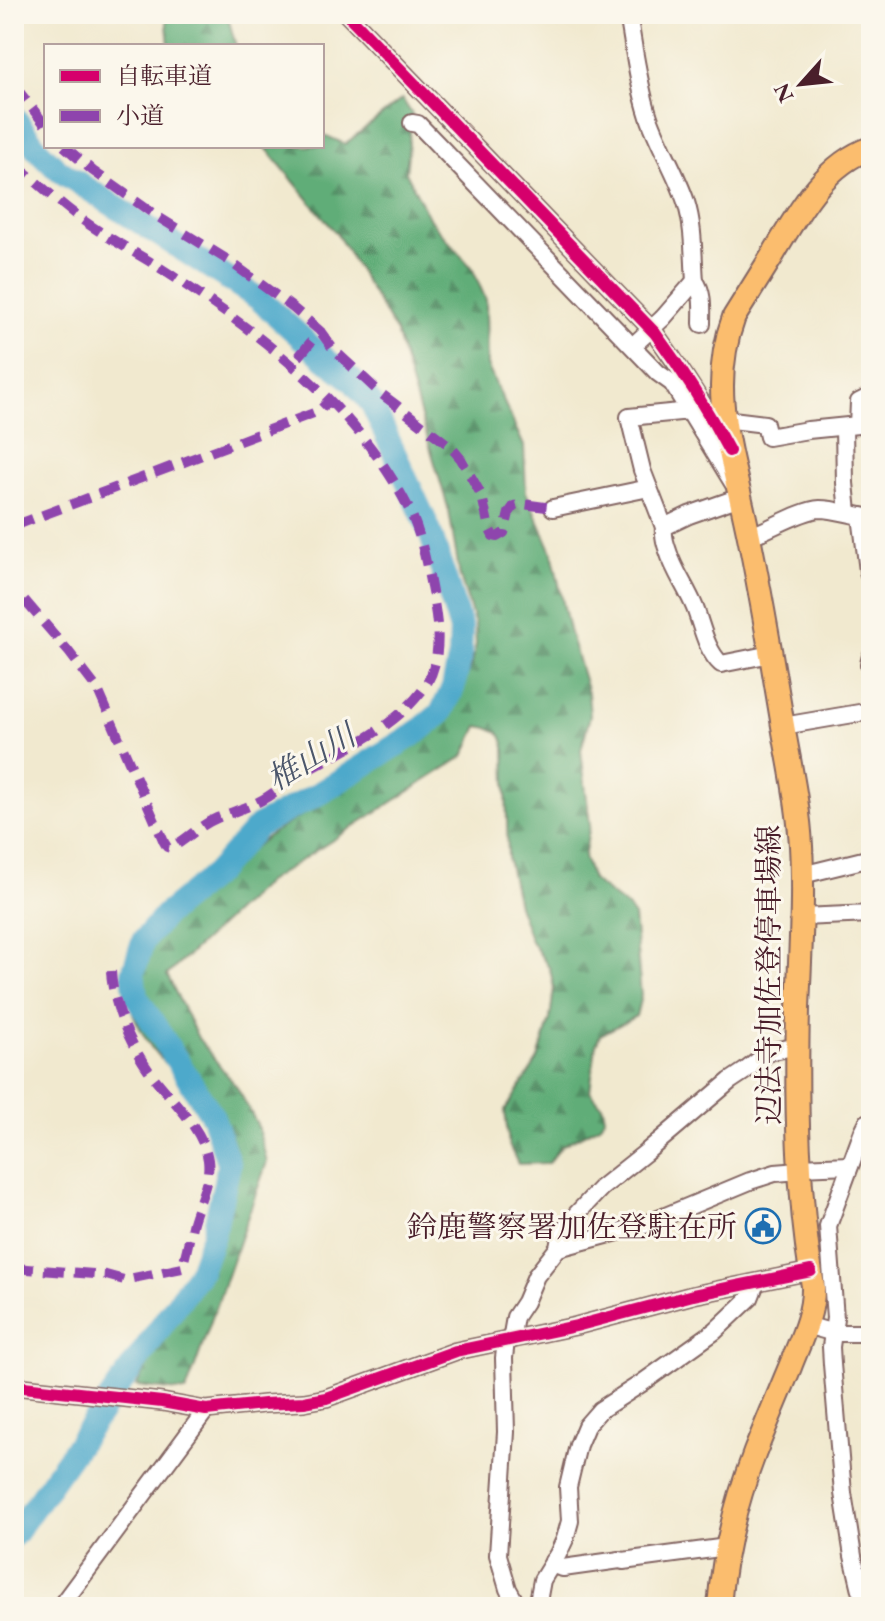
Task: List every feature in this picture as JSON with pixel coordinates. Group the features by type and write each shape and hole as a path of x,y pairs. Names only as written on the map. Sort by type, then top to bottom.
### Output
{"main road":[{"name":"辺法寺加佐登停車場線","path":"719,1607 727,1547 754,1456 813,1300 800,1169 801,843 771,654 729,451 721,372 727,335 734,317 815,189 840,166 871,148"}],"street":[{"path":"347,14 655,333 704,404 729,451"},
{"path":"628,14 646,106 691,221 695,281 702,295 702,324"},
{"path":"412,123 418,124 636,344 658,373 672,383 690,411 739,492 664,527"},
{"path":"636,344 695,281"},
{"path":"724,419 765,424 768,437 858,425 859,402 871,396"},
{"path":"690,411 629,417 639,459 664,527 667,549 717,661 721,664 771,654"},
{"path":"844,427 871,582"},
{"path":"553,508 649,488"},
{"path":"748,537 805,512 821,509 860,515"},
{"path":"871,656 871,675"},
{"path":"783,726 871,711"},
{"path":"802,875 871,858"},
{"path":"801,917 871,914"},
{"path":"518,1607 508,1589 498,1555 506,1432 504,1358 515,1317 536,1276 558,1248 560,1237 569,1222 601,1188 769,1052 798,1046"},
{"path":"865,1607 843,1493 831,1347 835,1318 828,1226 863,1131 871,1121"},
{"path":"558,1248 644,1225 775,1173 850,1165"},
{"path":"14,1386 162,1402 206,1410 304,1402 326,1398 456,1351 576,1326 693,1295 811,1271"},
{"path":"537,1607 542,1580 565,1539 570,1521 568,1487 586,1426 600,1410 715,1331 750,1298 756,1283"},
{"path":"806,1325 834,1333 871,1333"},
{"path":"60,1607 206,1410"},
{"path":"553,1561 563,1568 727,1547"}],"green space":[{"path":"166,14 227,14 235,44 169,44"},
{"path":"402,99 412,114 406,172 430,220 472,268 486,300 487,365 524,446 526,492 552,552 569,630 588,693 590,716 581,750 590,825 584,857 592,880 634,916 641,996 636,1016 600,1035 596,1045 590,1091 603,1107 605,1117 599,1126 561,1146 549,1163 518,1164 509,1145 505,1111 538,1059 550,1019 554,988 550,969 531,941 518,905 508,859 505,747 499,733 493,729 478,726 464,756 267,882 167,975 198,1038 238,1089 257,1124 267,1162 186,1392 136,1386 229,1215 239,1161 230,1132 151,1047 136,1021 128,987 139,953 150,932 268,836 428,738 454,704 472,664 476,644 475,624 460,577 449,511 396,332 337,234 266,148 324,148 324,135 345,144"}],"waterway":[{"name":"椎山川","path":"14,117 37,149 57,169 259,299 352,380 372,404 429,529 461,629 460,656 453,688 441,713 419,731 318,794 258,826 215,874 165,915 143,941 133,973 136,996 213,1117 229,1165 213,1235 200,1271 14,1535"}],"marked path":[{"path":"14,85 44,123"},
{"path":"66,148 158,217 228,260 320,331 292,365"},
{"path":"14,163 84,221 171,275 241,324 307,378 337,408 389,474 410,511 425,558 436,614 437,655 429,680 421,692 381,728 262,800 211,821 171,848 164,842 98,690 14,588"},
{"path":"320,331 334,350 379,392 450,446 461,459 482,496 493,536 504,533 514,506 523,504 553,508"},
{"path":"14,526 319,411 330,400"},
{"path":"14,1268 106,1275 124,1280 182,1268 206,1185 208,1160 205,1147 192,1123 155,1079 134,1047 118,1008 111,971"}],"cycle path":[{"path":"347,14 655,333 694,390 729,451"},
{"path":"14,1386 162,1402 206,1410 304,1402 326,1398 456,1351 576,1326 693,1295 811,1271"}],"place":[{"name":"鈴鹿警察署加佐登駐在所","path":"763,1226"}]}
